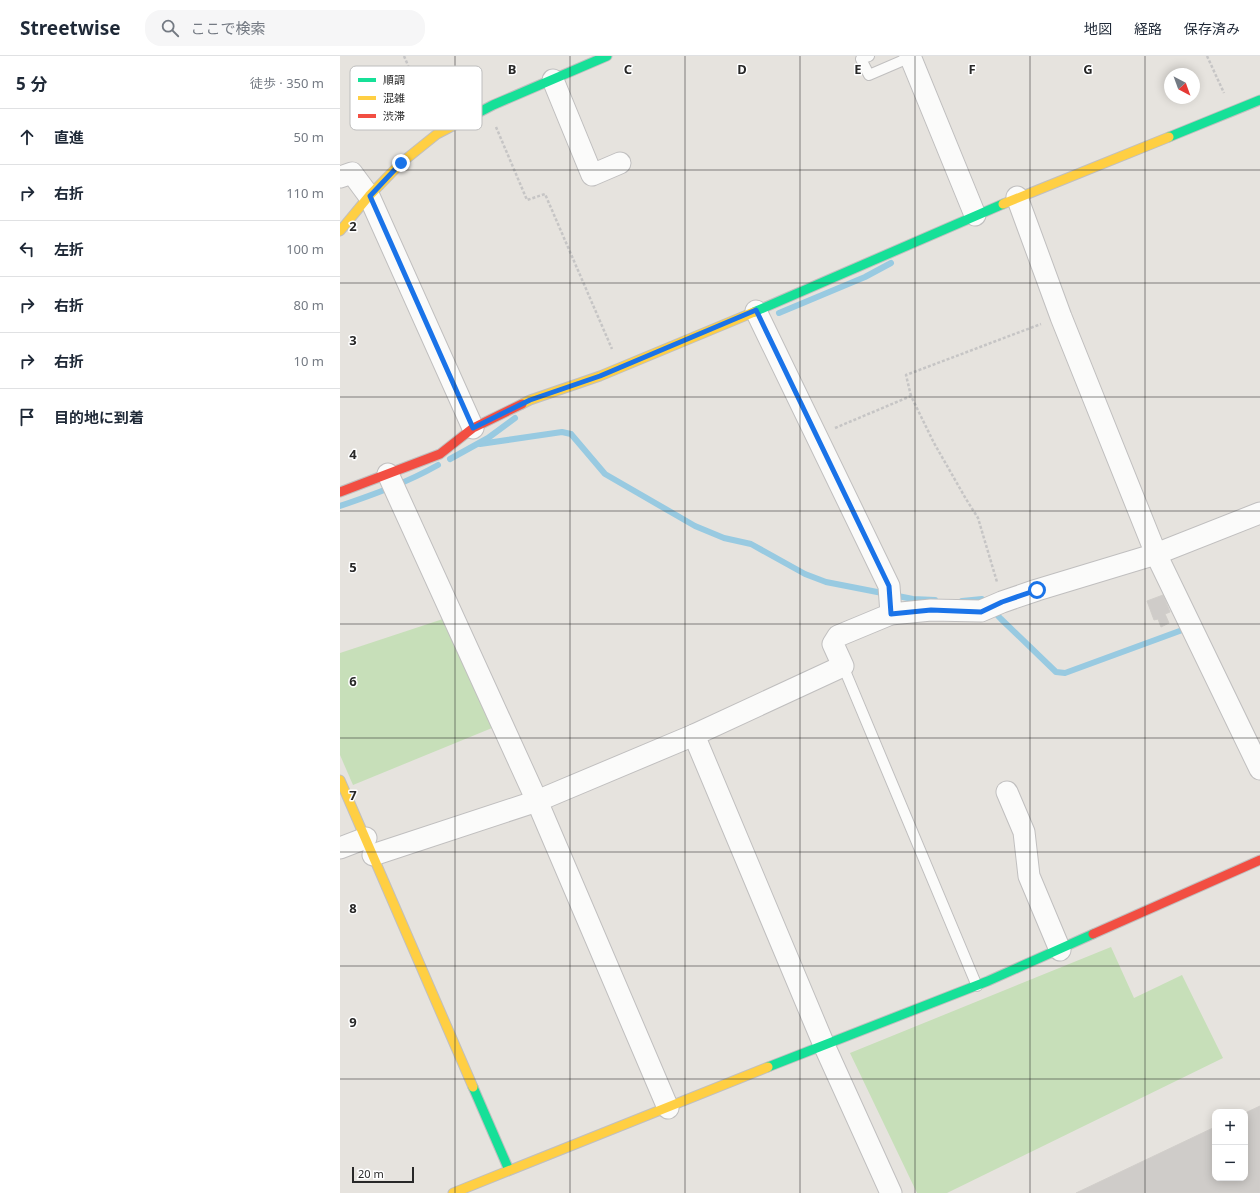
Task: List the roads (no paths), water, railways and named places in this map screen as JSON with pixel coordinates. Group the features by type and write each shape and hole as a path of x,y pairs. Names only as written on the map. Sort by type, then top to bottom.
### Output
{"street":[{"path":"482,111 607,56"},
{"path":"911,56 975,214"},
{"path":"553,80 592,175 620,163"},
{"path":"340,492 440,454 473,428 530,400 620,368 975,214 1260,100"},
{"path":"340,231 401,163 437,134 445,130"},
{"path":"340,177 352,173 370,196 473,428"},
{"path":"1017,198 1061,317 1156,554 1260,769"},
{"path":"756,310 889,586 891,614"},
{"path":"388,474 537,801 668,1108"},
{"path":"340,848 370,846 537,801 694,735 843,666 833,644 838,636 891,614 931,610 981,612 1002,602 1156,554 1260,513"},
{"path":"694,735 824,1045 890,1193"},
{"path":"340,780 370,846 509,1170"},
{"path":"1007,792 1024,832 1029,876 1060,950"},
{"path":"453,1193 976,986 1260,860"}],"lane":[{"path":"869,56 861,59 869,75 911,56"},
{"path":"843,666 976,986"}],"waterway":[{"path":"779,313 865,277 891,263"},
{"path":"450,459 488,438 515,418"},
{"path":"480,444 562,432 571,434 605,474 695,526 724,538 751,544 805,574 826,582 913,599 935,600"},
{"path":"340,506 402,483 438,465"},
{"path":"962,601 982,599 1056,672 1065,673 1185,629"}]}
